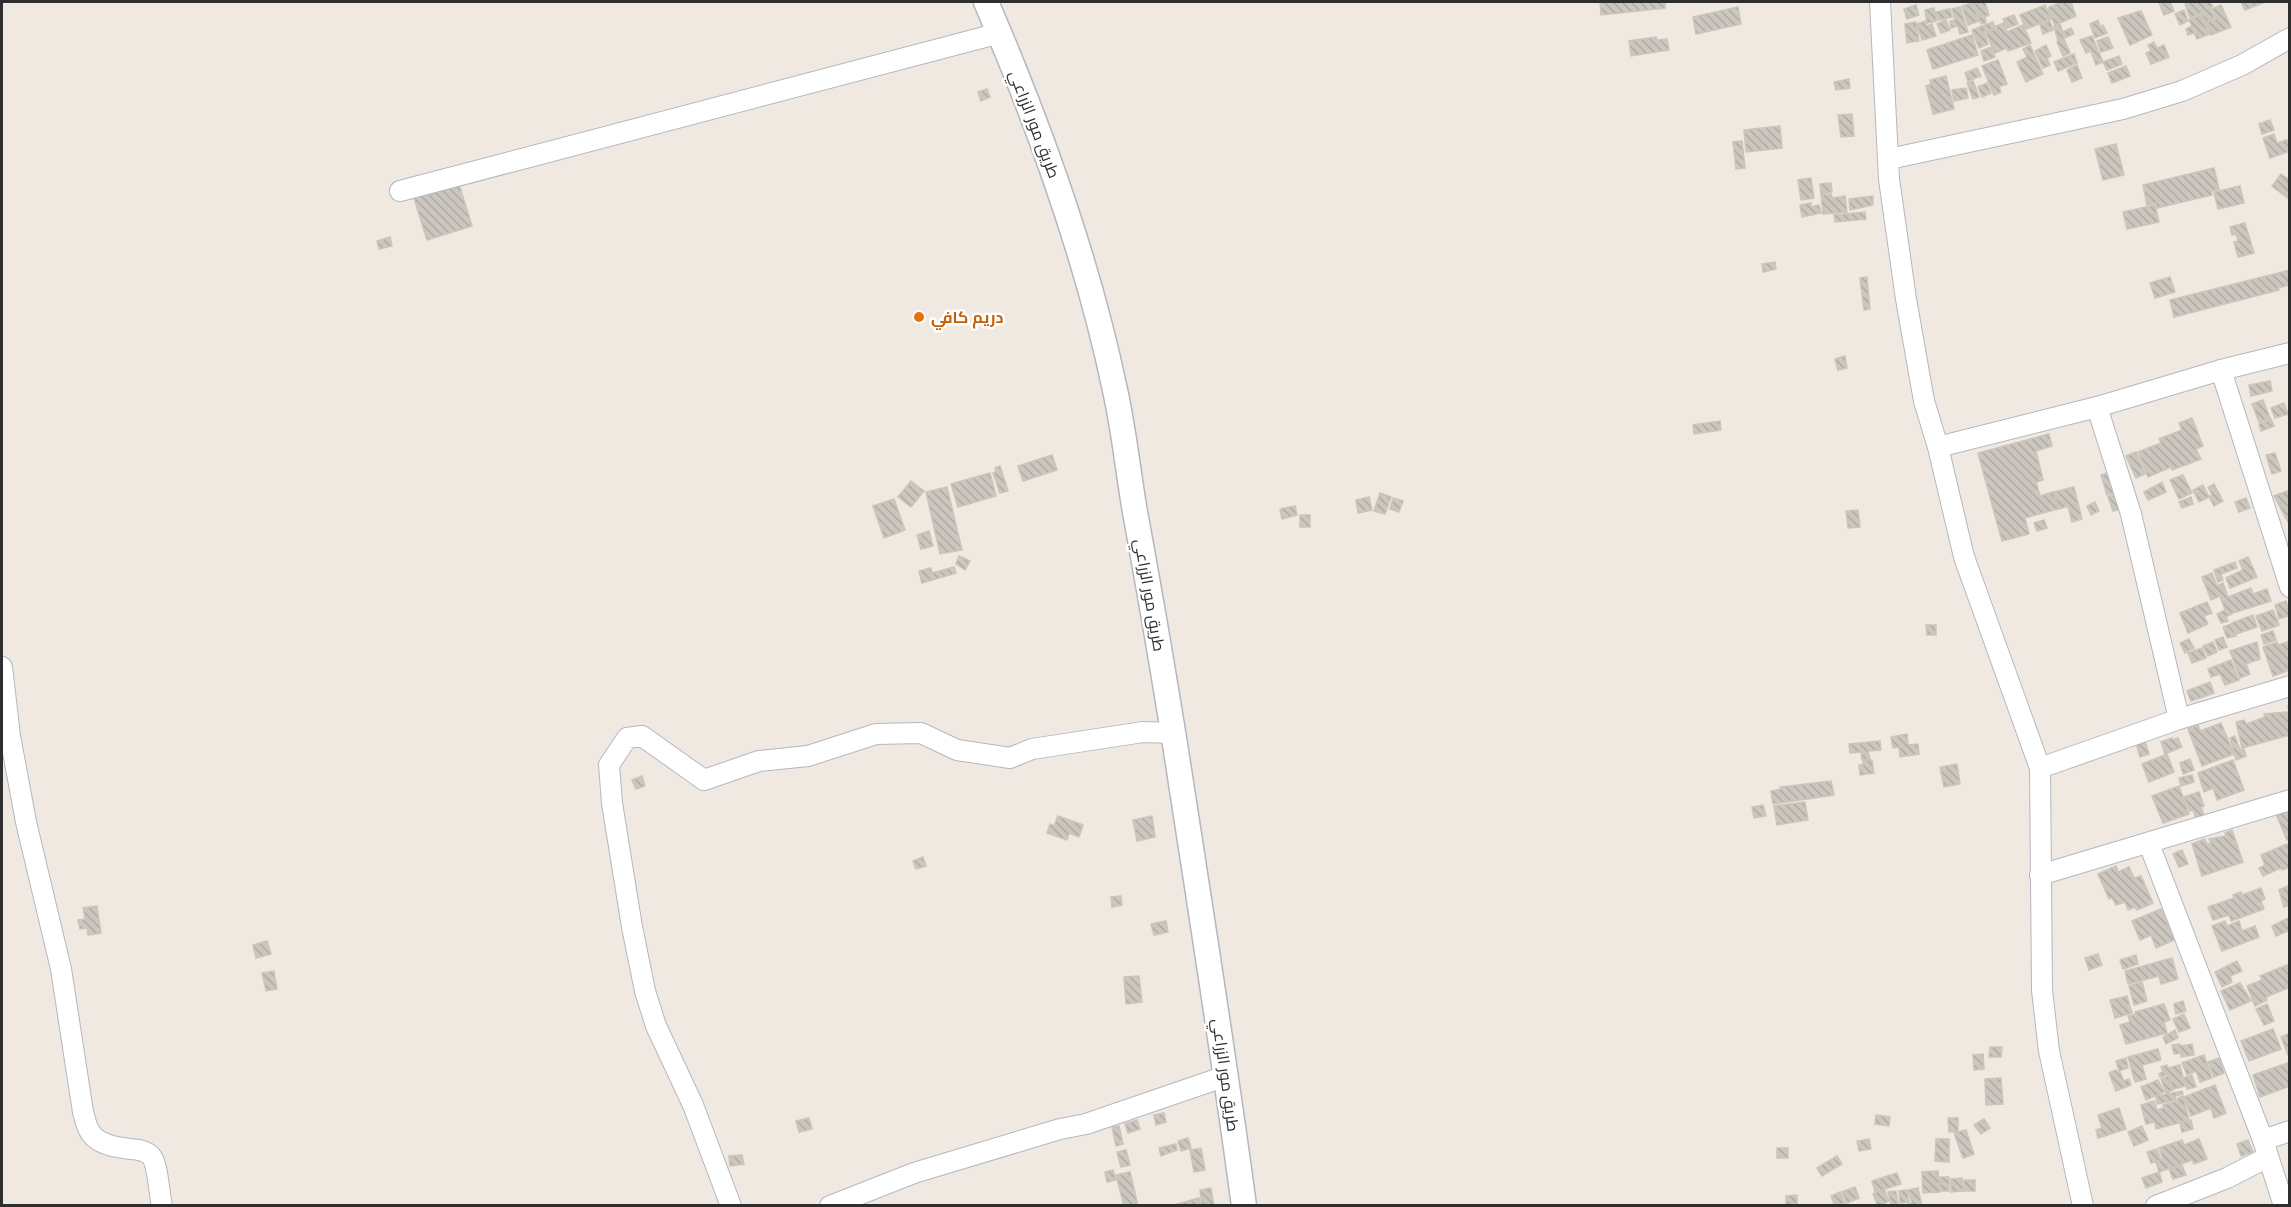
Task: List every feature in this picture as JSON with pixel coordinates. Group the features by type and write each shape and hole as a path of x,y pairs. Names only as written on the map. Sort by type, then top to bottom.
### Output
{"street":[{"name":"طريق مور الزراعي","path":"986,2 1033,115 1058,185 1087,277 1115,391 1153,603 1244,1206"},
{"path":"1880,2 1889,178 1906,300 1924,401 1938,447 1964,557 2040,768 2042,990 2048,1041 2083,1206"},
{"path":"400,191 1000,33"},
{"path":"1889,159 2123,108 2172,94 2242,65 2289,38"},
{"path":"1938,447 2289,353"},
{"path":"2221,370 2282,541 2289,587"},
{"path":"2097,406 2131,514 2179,720"},
{"path":"2,667 10,736 18,779 61,969 89,1131 96,1139 115,1147 146,1151 152,1156 157,1169 157,1185 162,1206"},
{"path":"2040,768 2179,720 2289,686"},
{"path":"731,1206 693,1105 656,1026 645,992 612,803 609,765 627,738 642,736 704,780 759,761 808,756 876,734 921,733 957,750 1010,758 1032,749 1143,732 1173,733"},
{"path":"2040,875 2289,800"},
{"path":"2149,843 2265,1149 2284,1206"},
{"path":"830,1206 914,1173 1060,1129 1086,1124 1226,1076"},
{"path":"2156,1206 2227,1178 2289,1131"}],"building":[{"path":"1600,2 1665,2 1665,8 1601,15"},
{"path":"1974,2 1985,2 1989,15 1985,17 1986,23 1981,24"},
{"path":"2062,2 2071,2 2076,16 2055,25 2048,10 2049,7"},
{"path":"2170,2 2174,11 2164,15 2159,3"},
{"path":"2210,2 2214,18 2206,22 2201,13 2190,18 2185,4"},
{"path":"2241,2 2265,2 2245,10"},
{"path":"1973,3 1979,21 1968,25 1962,6"},
{"path":"1916,5 1919,15 1907,19 1904,9"},
{"path":"2045,5 2051,19 2026,29 2020,15"},
{"path":"2221,5 2231,27 2211,35 2205,23 2216,19 2212,9"},
{"path":"1738,7 1741,24 1696,34 1693,17"},
{"path":"1960,7 1968,32 1960,34 1958,26 1951,28 1950,21 1955,20 1952,9"},
{"path":"1934,8 1937,21 1927,23 1925,10"},
{"path":"1950,9 1952,17 1939,20 1936,12"},
{"path":"2184,10 2188,21 2180,25 2175,14"},
{"path":"2141,11 2152,35 2130,45 2118,18"},
{"path":"2014,15 2018,24 2007,28 2003,19"},
{"path":"2201,15 2209,34 2197,39 2194,33 2188,35 2186,29 2192,26 2189,20"},
{"path":"1946,20 1950,30 1941,33 1937,24"},
{"path":"2098,20 2100,27 2103,25 2107,33 2095,38 2090,24"},
{"path":"1925,21 1927,26 1932,24 1936,36 1922,40 1917,24"},
{"path":"2050,21 2053,30 2043,34 2040,25"},
{"path":"1916,22 1919,41 1907,43 1905,24"},
{"path":"1993,22 1995,28 1984,32 1988,44 1979,48 1972,30"},
{"path":"2004,23 2007,32 2023,25 2031,43 1995,53 1986,33"},
{"path":"2060,24 2063,32 2071,28 2074,34 2058,41 2054,26"},
{"path":"1972,35 1978,55 1933,69 1927,50"},
{"path":"2092,36 2103,62 2096,65 2091,51 2086,53 2080,40"},
{"path":"1656,37 1657,40 1667,39 1669,50 1631,56 1629,41"},
{"path":"2108,37 2113,48 2101,52 2097,41"},
{"path":"2064,39 2070,53 2063,56 2057,42"},
{"path":"2154,42 2157,48 2164,45 2169,57 2151,64 2146,53 2151,51 2148,45"},
{"path":"2030,45 2043,74 2026,82 2017,62 2027,57 2023,49"},
{"path":"2046,45 2051,56 2047,58 2050,65 2043,68 2035,51"},
{"path":"1991,47 1995,57 1984,61 1981,51"},
{"path":"2074,54 2077,63 2058,71 2054,62"},
{"path":"2119,56 2122,64 2107,70 2103,62"},
{"path":"1998,60 2007,84 1999,87 2001,92 1994,95 1982,66"},
{"path":"2077,65 2082,78 2072,82 2067,70"},
{"path":"2126,66 2130,76 2112,83 2108,73"},
{"path":"1977,68 1981,76 1968,81 1965,73"},
{"path":"1946,76 1954,109 1933,114 1926,86 1931,84 1930,80"},
{"path":"1849,79 1850,88 1836,90 1834,82"},
{"path":"1973,81 1979,97 1973,99 1967,83"},
{"path":"1987,83 1991,93 1982,97 1978,87"},
{"path":"1966,88 1968,98 1954,101 1952,90"},
{"path":"987,89 990,97 981,101 978,92"},
{"path":"1852,114 1854,136 1841,137 1838,115"},
{"path":"2270,120 2274,130 2262,134 2259,124"},
{"path":"1780,126 1782,148 1746,152 1744,130"},
{"path":"2274,134 2277,143 2287,140 2290,151 2270,158 2263,138"},
{"path":"1742,141 1745,168 1736,169 1733,142"},
{"path":"2116,144 2124,175 2103,180 2095,149"},
{"path":"2214,168 2219,189 2211,191 2212,195 2157,208 2156,203 2147,205 2143,185"},
{"path":"2281,174 2290,180 2289,199 2272,186"},
{"path":"1811,178 1814,198 1801,200 1798,180"},
{"path":"458,181 472,226 427,240 413,195"},
{"path":"1831,183 1832,192 1821,194 1820,184"},
{"path":"2240,186 2244,203 2218,209 2214,192"},
{"path":"1831,194 1832,198 1845,196 1847,212 1823,214 1821,195"},
{"path":"1873,196 1873,205 1850,210 1849,199"},
{"path":"1811,203 1811,207 1819,205 1821,213 1802,217 1800,205"},
{"path":"2155,205 2159,222 2127,229 2123,212"},
{"path":"1865,212 1866,219 1835,222 1834,215"},
{"path":"2245,223 2254,253 2238,257 2234,242 2238,241 2236,234 2232,235 2230,227"},
{"path":"390,237 392,246 379,249 377,241"},
{"path":"1775,262 1776,269 1763,272 1762,264"},
{"path":"2290,270 2290,285 2278,288 2279,290 2174,317 2170,300"},
{"path":"1867,277 1870,309 1864,310 1860,278"},
{"path":"2170,277 2175,292 2155,298 2150,283"},
{"path":"1845,356 1847,368 1838,370 1835,359"},
{"path":"2270,381 2272,391 2251,396 2249,385"},
{"path":"2263,400 2270,418 2259,422 2252,404"},
{"path":"2284,403 2288,414 2275,418 2271,408"},
{"path":"2192,418 2203,446 2196,449 2201,459 2172,470 2171,467 2148,477 2138,452 2161,443 2159,439 2182,430 2179,423"},
{"path":"2271,419 2274,426 2261,431 2259,424"},
{"path":"1720,421 1721,430 1694,434 1693,425"},
{"path":"2049,434 2052,446 2036,451 2043,480 2036,482 2040,496 2053,492 2058,509 2025,518 2029,534 2002,541 1978,453"},
{"path":"2136,452 2145,474 2136,478 2126,456"},
{"path":"2275,453 2281,471 2272,474 2266,455"},
{"path":"1052,455 1057,470 1023,481 1018,466"},
{"path":"1000,466 1008,491 1000,493 993,473 996,472 995,468"},
{"path":"2113,471 2120,491 2107,495 2101,475"},
{"path":"990,473 996,496 958,507 951,484"},
{"path":"2183,475 2192,493 2179,499 2170,480"},
{"path":"911,481 924,491 911,507 898,497"},
{"path":"2162,482 2166,492 2148,500 2144,492"},
{"path":"2214,484 2223,501 2214,506 2209,497 2212,495 2208,487"},
{"path":"2203,485 2209,497 2199,502 2193,490"},
{"path":"947,487 962,550 940,554 926,492"},
{"path":"2074,487 2082,519 2072,522 2068,506 2059,509 2054,492"},
{"path":"2290,490 2290,524 2289,524 2274,496"},
{"path":"1380,493 1391,497 1385,514 1374,511"},
{"path":"2119,493 2124,508 2113,511 2108,497"},
{"path":"1369,497 1372,510 1358,513 1356,500"},
{"path":"2191,497 2193,504 2182,508 2179,502"},
{"path":"1393,498 1403,501 1399,512 1390,509"},
{"path":"2246,498 2250,508 2239,512 2235,502"},
{"path":"894,499 905,530 884,538 873,506"},
{"path":"2095,502 2099,511 2091,515 2087,506"},
{"path":"1295,506 1297,515 1282,519 1280,509"},
{"path":"1858,510 1860,527 1848,528 1846,511"},
{"path":"1300,515 1310,515 1310,527 1300,527"},
{"path":"2044,520 2047,528 2037,531 2034,523"},
{"path":"929,531 933,546 921,549 917,535"},
{"path":"959,556 970,561 965,570 956,564"},
{"path":"2248,557 2257,577 2230,588 2226,578 2243,570 2239,561"},
{"path":"2235,562 2237,568 2221,574 2223,580 2218,582 2214,570"},
{"path":"954,567 956,573 922,583 919,571 931,568 932,573"},
{"path":"2212,573 2217,586 2223,583 2228,597 2251,588 2253,594 2267,589 2271,601 2233,613 2226,617 2228,621 2221,623 2217,614 2225,610 2220,596 2211,600 2202,577"},
{"path":"2286,601 2290,615 2279,619 2275,605"},
{"path":"2207,602 2212,613 2204,616 2208,624 2188,633 2180,613"},
{"path":"2273,610 2279,625 2262,631 2256,616"},
{"path":"2253,615 2257,627 2236,634 2232,623"},
{"path":"2231,624 2236,636 2227,638 2223,627"},
{"path":"1926,625 1936,625 1936,635 1927,635"},
{"path":"2273,631 2276,640 2264,644 2261,635"},
{"path":"2223,637 2227,647 2219,650 2215,640"},
{"path":"2189,639 2194,648 2185,653 2180,643"},
{"path":"2290,641 2290,668 2273,676 2263,647 2277,642 2278,645"},
{"path":"2213,642 2217,652 2208,656 2203,646"},
{"path":"2257,642 2260,659 2246,664 2250,674 2240,678 2230,651"},
{"path":"2202,648 2206,658 2192,663 2188,653"},
{"path":"2231,660 2239,680 2225,685 2220,674 2211,677 2208,669"},
{"path":"2210,682 2214,693 2191,701 2187,691"},
{"path":"2288,706 2290,706 2290,735 2242,748 2236,722 2244,720 2246,724 2265,717 2264,714 2289,712"},
{"path":"2221,723 2234,754 2202,766 2188,729 2198,725 2200,731"},
{"path":"1907,734 1908,745 1918,744 1919,754 1900,757 1899,747 1893,748 1891,737"},
{"path":"2235,736 2240,750 2244,749 2246,756 2236,760 2230,738"},
{"path":"2172,738 2173,740 2178,738 2182,747 2165,754 2161,742"},
{"path":"1880,741 1881,750 1868,751 1870,759 1862,760 1861,752 1850,753 1849,744"},
{"path":"2145,741 2149,754 2140,757 2136,743"},
{"path":"2167,754 2174,772 2149,782 2142,764"},
{"path":"2190,759 2194,770 2183,774 2180,763"},
{"path":"1872,760 1874,773 1860,775 1859,765 1863,765 1863,761"},
{"path":"2233,760 2244,790 2217,800 2213,788 2204,792 2198,773"},
{"path":"1957,764 1960,784 1944,787 1940,767"},
{"path":"2192,775 2194,782 2181,786 2179,778"},
{"path":"642,776 645,786 636,789 632,780"},
{"path":"1831,781 1834,795 1773,804 1771,791 1781,789 1780,787"},
{"path":"2179,786 2189,814 2163,823 2152,796"},
{"path":"2199,792 2204,806 2201,807 2204,815 2196,818 2184,797"},
{"path":"1805,802 1808,820 1777,825 1774,806"},
{"path":"1763,805 1766,816 1754,818 1752,807"},
{"path":"2289,807 2290,839 2287,840 2275,812"},
{"path":"1058,816 1083,825 1079,837 1069,833 1067,840 1047,833 1050,824 1054,826"},
{"path":"1152,816 1155,837 1137,841 1133,820"},
{"path":"2232,830 2243,862 2202,876 2192,844 2205,839 2207,844 2211,843 2209,839 2226,836 2225,833"},
{"path":"2287,844 2290,850 2290,867 2282,870 2281,868 2263,876 2259,868 2265,865 2261,855"},
{"path":"2182,850 2188,864 2179,867 2173,854"},
{"path":"923,857 926,866 916,869 913,861"},
{"path":"2116,866 2118,872 2129,867 2134,878 2141,876 2153,903 2137,910 2135,907 2128,910 2125,902 2116,905 2112,898 2109,899 2098,874"},
{"path":"2290,885 2290,905 2284,907 2279,890"},
{"path":"2261,888 2265,899 2261,901 2264,909 2231,921 2229,915 2213,920 2208,907 2234,898 2233,895 2241,892 2242,895"},
{"path":"1121,896 1122,905 1112,907 1111,897"},
{"path":"97,906 101,933 88,935 87,928 80,929 78,920 85,919 83,908"},
{"path":"2161,909 2174,940 2156,948 2151,935 2140,940 2132,921"},
{"path":"2290,917 2290,930 2276,936 2272,926"},
{"path":"1166,921 1168,932 1154,935 1151,924"},
{"path":"2225,921 2227,926 2239,921 2242,931 2255,926 2259,937 2222,951 2212,926"},
{"path":"267,941 271,954 256,958 253,945"},
{"path":"2098,954 2102,965 2089,970 2085,958"},
{"path":"2136,955 2138,964 2123,969 2120,960"},
{"path":"2172,958 2178,979 2161,984 2159,976 2128,984 2125,971"},
{"path":"2237,961 2242,971 2230,976 2232,982 2222,987 2215,972"},
{"path":"2287,965 2290,971 2290,987 2266,997 2267,1000 2255,1006 2247,986 2262,980 2260,976"},
{"path":"274,971 277,989 266,991 262,973"},
{"path":"1139,976 1142,1002 1126,1004 1124,977"},
{"path":"2142,982 2147,1001 2134,1005 2129,986"},
{"path":"2240,983 2251,1001 2230,1010 2221,991"},
{"path":"2127,996 2132,1013 2115,1018 2110,1000"},
{"path":"2183,1001 2186,1011 2176,1014 2174,1004"},
{"path":"2164,1004 2170,1020 2164,1022 2167,1033 2126,1044 2120,1025 2130,1022 2128,1016"},
{"path":"2267,1004 2274,1021 2264,1025 2256,1009"},
{"path":"2184,1014 2190,1028 2179,1032 2173,1019"},
{"path":"2273,1029 2281,1049 2249,1061 2241,1041"},
{"path":"2175,1030 2178,1038 2166,1044 2163,1037"},
{"path":"2290,1033 2290,1054 2288,1055 2281,1037"},
{"path":"2180,1044 2180,1046 2192,1044 2194,1055 2181,1057 2181,1053 2174,1054 2172,1045"},
{"path":"1990,1047 2002,1047 2001,1057 1989,1057"},
{"path":"2158,1049 2161,1060 2142,1065 2146,1079 2135,1082 2128,1057"},
{"path":"1983,1054 1984,1069 1974,1070 1973,1055"},
{"path":"2204,1055 2212,1078 2200,1082 2196,1071 2187,1075 2182,1063"},
{"path":"2126,1058 2128,1068 2119,1071 2116,1061"},
{"path":"2219,1058 2224,1073 2214,1077 2208,1062"},
{"path":"2290,1062 2290,1086 2260,1097 2253,1075"},
{"path":"2167,1065 2168,1068 2180,1065 2185,1086 2173,1089 2168,1074 2160,1077 2159,1074 2163,1072 2161,1067"},
{"path":"2116,1070 2120,1072 2124,1081 2129,1079 2131,1085 2116,1091 2109,1073"},
{"path":"2192,1075 2196,1087 2187,1089 2184,1078"},
{"path":"2168,1076 2173,1090 2166,1093 2161,1079"},
{"path":"2001,1078 2003,1104 1986,1105 1985,1079"},
{"path":"2158,1080 2164,1092 2146,1100 2141,1087"},
{"path":"2215,1085 2226,1113 2214,1118 2211,1108 2191,1116 2184,1097"},
{"path":"2182,1091 2183,1094 2175,1096 2176,1100 2157,1104 2156,1096"},
{"path":"2183,1096 2189,1120 2156,1129 2155,1122 2146,1124 2141,1105 2154,1101 2157,1110 2163,1108 2163,1105 2178,1101 2178,1098"},
{"path":"2119,1108 2126,1129 2098,1138 2096,1130 2102,1128 2098,1115"},
{"path":"1164,1113 1166,1122 1156,1125 1154,1115"},
{"path":"1876,1115 1890,1117 1889,1126 1875,1124"},
{"path":"809,1118 812,1129 799,1132 796,1121"},
{"path":"1948,1118 1958,1118 1958,1131 1949,1132"},
{"path":"1984,1119 1990,1128 1981,1134 1974,1125"},
{"path":"1137,1120 1140,1129 1128,1133 1125,1124"},
{"path":"2191,1120 2193,1129 2182,1132 2180,1124"},
{"path":"1119,1126 1123,1144 1116,1146 1112,1127"},
{"path":"2142,1126 2148,1140 2134,1146 2128,1132"},
{"path":"1966,1130 1974,1154 1963,1158 1954,1133"},
{"path":"1188,1138 1191,1148 1181,1151 1178,1141"},
{"path":"1869,1139 1871,1149 1859,1151 1857,1141"},
{"path":"1936,1139 1949,1139 1949,1162 1935,1161"},
{"path":"2199,1139 2207,1159 2194,1164 2192,1160 2159,1172 2156,1162 2163,1159 2159,1148 2182,1140 2184,1145"},
{"path":"2248,1140 2253,1152 2241,1156 2237,1144"},
{"path":"1176,1144 1177,1150 1161,1156 1159,1148"},
{"path":"1201,1148 1205,1170 1194,1172 1190,1150"},
{"path":"1777,1148 1788,1148 1788,1158 1777,1158"},
{"path":"2157,1149 2161,1160 2151,1163 2147,1152"},
{"path":"1126,1150 1130,1165 1121,1167 1117,1152"},
{"path":"742,1155 744,1164 730,1166 729,1156"},
{"path":"1837,1156 1842,1164 1822,1176 1817,1168"},
{"path":"2182,1165 2186,1175 2173,1179 2169,1169"},
{"path":"1113,1170 1116,1180 1107,1182 1105,1172"},
{"path":"1938,1171 1940,1192 1923,1193 1922,1172"},
{"path":"1130,1172 1138,1206 1124,1206 1116,1175"},
{"path":"2159,1172 2162,1182 2146,1188 2142,1178"},
{"path":"1897,1173 1901,1184 1875,1192 1872,1181"},
{"path":"1940,1177 1949,1177 1949,1191 1940,1191"},
{"path":"1962,1178 1963,1191 1951,1192 1951,1179"},
{"path":"1964,1180 1975,1180 1975,1191 1964,1191"},
{"path":"1855,1187 1859,1198 1847,1203 1842,1192"},
{"path":"1211,1188 1214,1206 1202,1206 1200,1190"},
{"path":"1918,1188 1922,1206 1902,1206 1912,1203 1908,1190"},
{"path":"1884,1189 1889,1201 1878,1206 1873,1194"},
{"path":"1907,1190 1909,1202 1900,1203 1899,1191"},
{"path":"1896,1191 1898,1203 1891,1204 1888,1192"},
{"path":"1840,1192 1845,1203 1835,1206 1831,1196"},
{"path":"1797,1195 1797,1206 1786,1206 1786,1196"},
{"path":"1199,1198 1201,1206 1170,1206"}],"place":[{"name":"دريم كافي","path":"919,317"}]}
